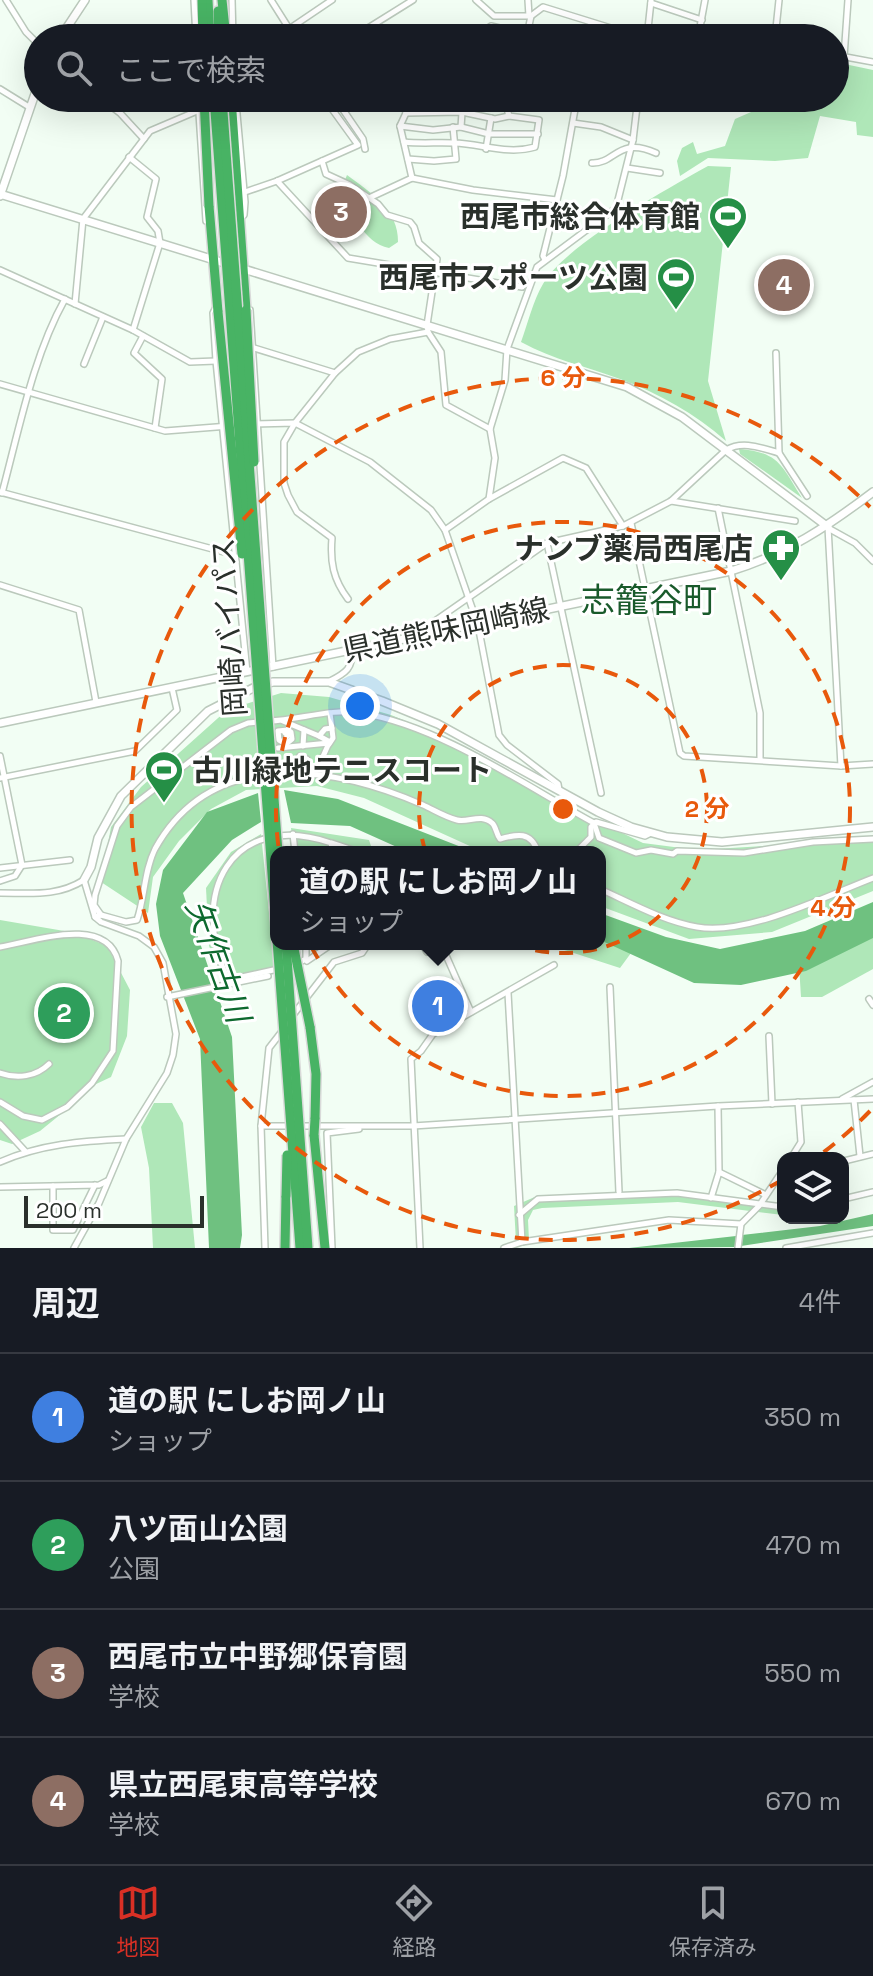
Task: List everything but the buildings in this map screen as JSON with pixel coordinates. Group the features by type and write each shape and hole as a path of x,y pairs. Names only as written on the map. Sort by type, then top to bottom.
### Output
{"highway":[{"path":"204,24 205,0"},
{"path":"205,0 208,24"},
{"path":"219,24 220,0"},
{"path":"220,0 224,24"},
{"path":"202,112 242,554 250,577"},
{"name":"岡崎バイパス","path":"215,112 270,852"},
{"path":"230,112 254,438 256,552"},
{"name":"岡崎バイパス","path":"230,112 256,552 279,846"},
{"name":"岡崎バイパス","path":"277,950 300,1248"},
{"path":"286,950 308,1248"},
{"path":"294,950 316,1074 314,1135 325,1248"},
{"path":"285,1248 285,1120 289,1114"}],"street":[{"path":"6,0 24,29"},
{"path":"69,24 85,0"},
{"path":"194,0 195,24"},
{"path":"232,0 233,24"},
{"path":"271,0 286,24"},
{"path":"296,24 332,0"},
{"path":"376,24 413,0"},
{"path":"476,0 494,16 530,16 543,7 595,24"},
{"path":"528,0 529,24"},
{"path":"701,24 705,0"},
{"path":"776,24 779,0"},
{"path":"846,24 848,0"},
{"path":"647,24 651,1 702,20"},
{"path":"849,58 873,62"},
{"path":"0,89 24,104"},
{"path":"27,112 0,194 214,259 427,329 507,349 637,392 682,417 828,527 855,543 873,561"},
{"path":"119,112 144,139"},
{"path":"75,304 83,219 150,131 197,112"},
{"path":"199,112 204,208 212,236"},
{"path":"231,112 245,192 244,215 239,215"},
{"path":"245,192 358,145 334,112"},
{"path":"345,112 363,139 365,149"},
{"path":"461,127 462,112"},
{"path":"404,142 430,145 454,143 486,149 530,148 538,143 539,120 509,116 491,118 462,112 406,113 400,126 412,178"},
{"path":"508,112 509,116"},
{"path":"545,260 543,256 575,112"},
{"path":"489,499 495,458 490,429 505,380 507,349 537,267 616,208 627,168 636,112"},
{"path":"486,149 491,118"},
{"path":"573,123 601,127 656,153"},
{"path":"400,126 433,130 461,127 489,134 538,134"},
{"path":"408,159 456,159 453,127"},
{"path":"592,163 601,163 632,144"},
{"path":"129,157 156,179 147,217 158,231 160,243 133,330"},
{"path":"322,161 326,174 369,198 387,215 403,219 414,227 419,243 437,259 427,329 441,352 446,405 490,429"},
{"path":"627,168 660,173"},
{"path":"369,198 412,178 473,190 557,200"},
{"path":"277,181 348,258 522,287"},
{"path":"0,270 133,330 190,362 216,361"},
{"path":"245,291 250,300 254,348 273,668"},
{"path":"65,299 55,317 1,493 235,555"},
{"path":"218,308 213,313 216,361 247,672"},
{"path":"84,364 103,317"},
{"path":"348,599 334,575 332,538 297,512 284,483 284,442 295,423 335,373 358,352 370,345 427,329"},
{"path":"143,336 134,353 162,379 155,428"},
{"path":"254,348 335,373"},
{"path":"776,353 779,453 807,496"},
{"path":"0,384 165,431 295,423 370,462 431,510 445,530 478,625 499,735 507,745 558,784 559,791"},
{"path":"428,634 432,623 547,543 631,523 671,501 736,444 779,453"},
{"path":"445,530 489,499 563,458 586,468 623,526"},
{"name":"県道熊味岡崎線","path":"0,723 731,571 757,563 828,527 873,492"},
{"path":"671,501 795,521"},
{"path":"718,508 760,713 760,760"},
{"path":"631,523 680,753 684,756 841,766 873,764"},
{"path":"828,527 841,766"},
{"path":"547,543 601,793"},
{"path":"0,585 79,610 96,702"},
{"path":"329,682 346,673 353,663 352,650"},
{"path":"68,890 84,880 91,867 98,838 121,796 208,711 257,686 273,682 329,682 438,724 598,812 667,837 722,842 873,827"},
{"path":"2,777 135,751 177,710 171,687"},
{"path":"98,916 94,905 98,881 117,826 131,807 231,730 248,723 360,712 435,735 594,823 645,836 651,832"},
{"path":"286,773 300,756 307,759 310,769 317,770 333,738 330,713"},
{"path":"281,721 286,737 303,746 330,743"},
{"path":"319,736 325,729 332,728"},
{"path":"286,737 304,730 330,743"},
{"path":"303,746 304,730"},
{"path":"0,756 22,865 15,876 0,881"},
{"path":"98,916 126,922 137,920 149,866 166,832 205,796 246,777 286,773 333,776 378,787 459,821 481,818 493,823 500,839 516,833 526,836 536,846"},
{"path":"594,823 599,838 636,853 651,850 673,854 677,851 744,853 813,842 873,839"},
{"path":"582,846 591,837 594,823"},
{"path":"293,834 294,846"},
{"path":"306,950 307,957 302,962 228,980 214,944 212,901 218,881 229,863 257,843 293,834 340,846"},
{"path":"0,868 70,860"},
{"path":"606,892 669,919 699,928 730,928 783,914 873,878"},
{"path":"74,1248 126,1139 167,1073 176,1034 163,963 154,947 139,936 101,922 84,880"},
{"path":"0,893 50,893 78,888 88,893"},
{"path":"0,947 61,934 86,934 108,945 116,953 118,961 113,1051 92,1083 67,1107 42,1120 23,1116 0,1102"},
{"path":"167,997 264,977 303,964 323,950"},
{"path":"265,1248 261,1126 269,1048 325,971 334,962 364,950"},
{"path":"444,950 471,1012"},
{"path":"420,1248 411,1059 433,1034 554,965"},
{"path":"610,987 619,1192"},
{"path":"508,993 522,1242"},
{"path":"769,1036 772,1104"},
{"path":"0,1073 18,1077 41,1072 49,1064"},
{"path":"841,1099 873,1082"},
{"path":"261,1126 413,1126 873,1099"},
{"path":"854,1100 860,1156"},
{"path":"795,1152 801,1142 798,1102"},
{"path":"711,1198 719,1172 718,1106"},
{"path":"0,1124 25,1151"},
{"path":"332,1248 327,1133 356,1131 364,1127"},
{"path":"0,1162 25,1151 66,1143 126,1139"},
{"path":"849,1159 873,1154"},
{"path":"719,1172 767,1195"},
{"path":"738,1248 741,1224 759,1206 777,1179"},
{"path":"0,1187 95,1185 108,1181"},
{"path":"53,1186 53,1230 73,1230 95,1185"},
{"path":"849,1198 873,1192"},
{"path":"519,1215 538,1199 677,1193 777,1207"},
{"path":"504,1248 522,1242 669,1220 741,1224"},
{"path":"786,1248 873,1233"}],"shaded area":[{"path":"849,65 873,70 873,137 857,135 856,122 820,116 808,158 775,161 708,158 680,176 677,161 682,148 693,142 697,154 725,146 735,119 751,112 849,112"},
{"path":"708,166 731,167 708,381 726,441 689,413 648,391 545,354 521,342 539,291 572,252 618,219"},
{"path":"347,175 382,203 394,220 398,242 389,248 372,240 354,217 341,190"},
{"path":"739,449 772,458 802,498 740,454"},
{"path":"281,693 329,697 391,715 435,733 643,843 697,850 849,841 873,836 873,891 772,932 689,939 606,908 606,846 470,846 364,798 317,786 246,790 211,809 179,841 153,877 148,913 101,882 111,827 141,787 227,710"},
{"path":"284,790 338,799 459,846 395,846 350,826 291,823"},
{"path":"258,793 261,822 232,840 183,893 232,1037 242,1235 240,1248 209,1248 200,1039 160,936 156,904 163,870 207,812"},
{"path":"291,828 369,840 371,846 293,846"},
{"path":"261,834 270,950 273,950 275,971 234,981 223,979 209,946 206,888 231,852"},
{"path":"873,902 873,938 806,971 741,985 694,983 606,943 606,915 666,937 720,949 805,931"},
{"path":"0,920 76,933 107,946 130,990 127,1036 111,1077 77,1093 72,1105 40,1131 12,1144 0,1140"},
{"path":"873,931 873,969 822,997 801,997 799,965"},
{"path":"606,938 631,953 620,968 564,950 606,950"},
{"path":"154,1103 172,1103 183,1123 195,1248 153,1248 149,1168 141,1127"},
{"path":"675,1191 777,1203 777,1214 678,1202 542,1208 533,1210 528,1220 529,1240 516,1242 514,1206 537,1196"},
{"path":"873,1214 873,1226 741,1246 742,1235 849,1224 849,1219"},
{"path":"736,1236 735,1247 629,1248"}],"place":[{"name":"西尾市立中野郷保育園","path":"341,212"},
{"name":"西尾市総合体育館","path":"728,250"},
{"name":"県立西尾東高等学校","path":"784,285"},
{"name":"西尾市スポーツ公園","path":"676,311"},
{"name":"ナンブ薬局西尾店","path":"781,582"},
{"name":"古川緑地テニスコート","path":"164,804"},
{"name":"道の駅 にしお岡ノ山","path":"438,1006"},
{"name":"八ツ面山公園","path":"64,1013"}],"district":[{"name":"志籠谷町","path":"649,600"}],"water label":[{"name":"矢作古川","path":"218,961"}]}
